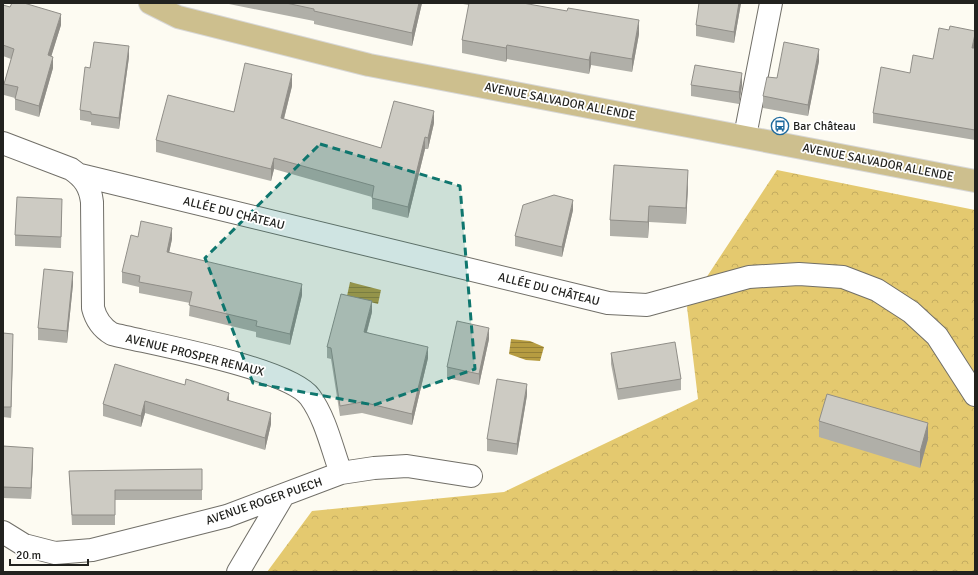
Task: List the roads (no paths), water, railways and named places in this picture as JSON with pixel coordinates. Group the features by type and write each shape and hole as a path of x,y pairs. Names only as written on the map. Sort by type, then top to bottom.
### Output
{"main road":[{"name":"AVENUE SALVADOR ALLENDE","path":"150,3 180,10 369,65 975,181"}],"street":[{"path":"745,136 771,3"},
{"path":"3,143 80,175"},
{"name":"ALLÉE DU CHÂTEAU","path":"80,175 608,303 647,305 749,277 799,274 843,277 877,290 911,312 937,336 975,395"},
{"name":"AVENUE PROSPER RENAUX","path":"80,175 88,185 91,193 93,308 95,317 100,324 112,334 249,367 276,375 298,387 310,396 317,408 341,473"},
{"path":"341,473 374,468 407,466 471,476"},
{"name":"AVENUE ROGER PUECH","path":"3,532 24,546 55,553 92,550 227,516 341,473"},
{"path":"238,572 282,496"}],"place":[{"name":"Bar Château","path":"780,126"}]}
